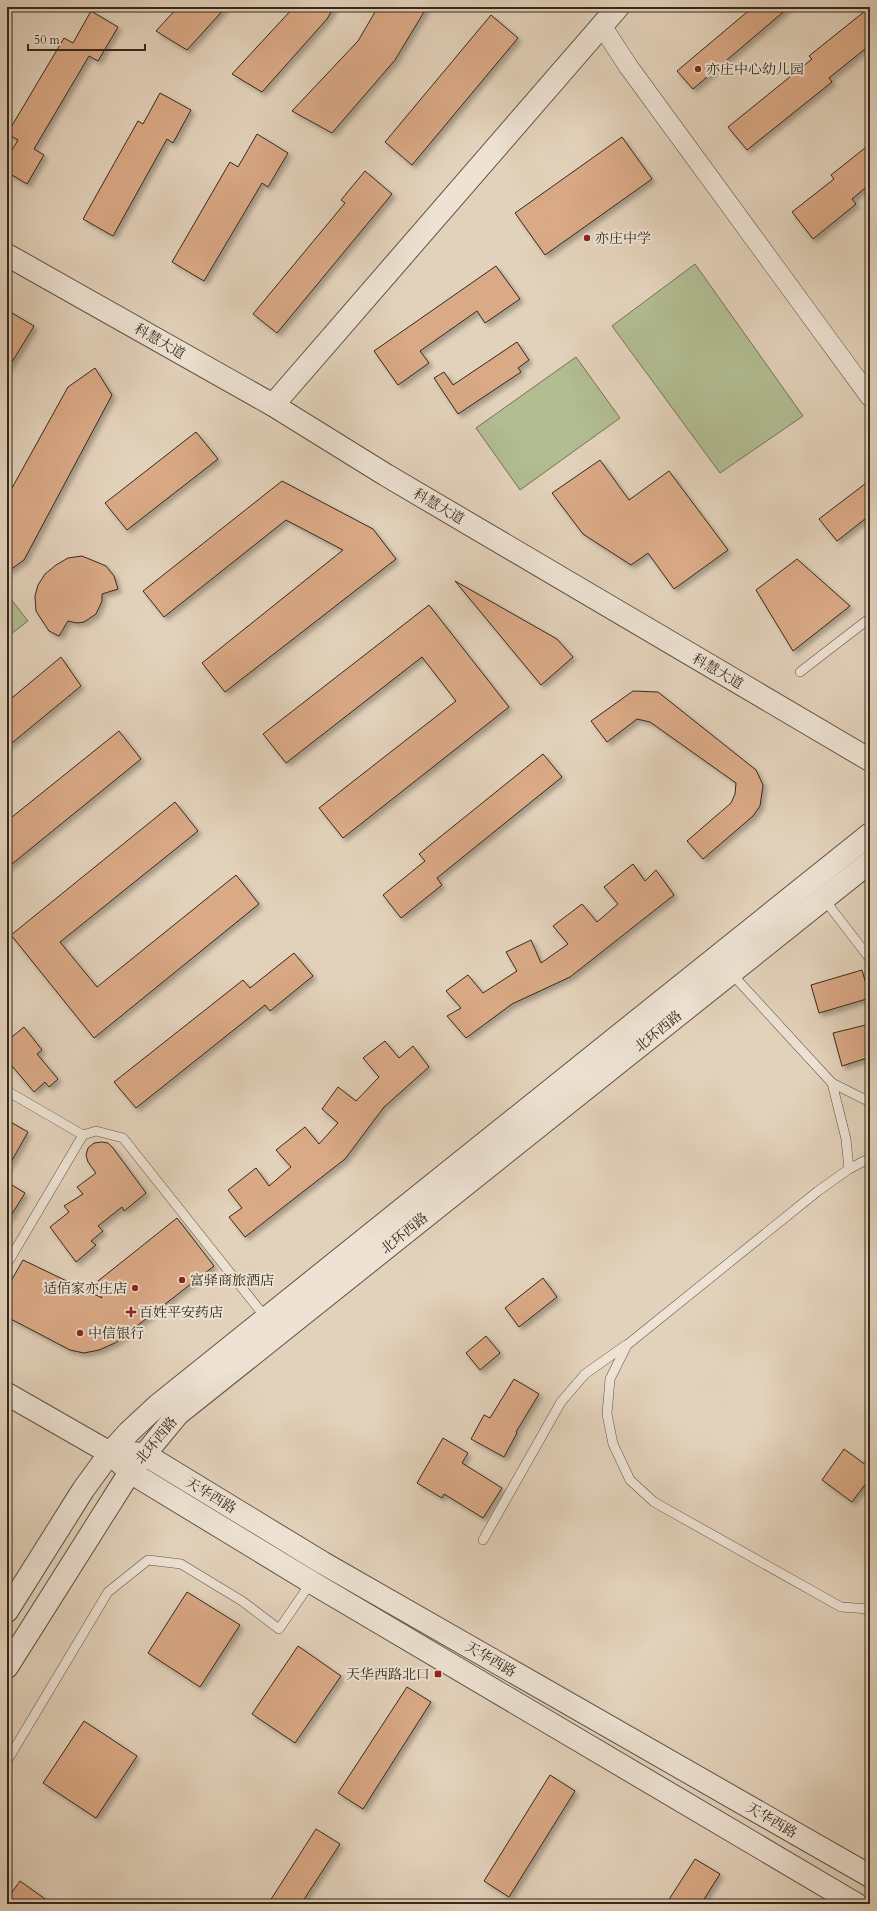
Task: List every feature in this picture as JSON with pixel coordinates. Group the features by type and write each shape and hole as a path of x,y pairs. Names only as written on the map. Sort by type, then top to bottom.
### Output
{"street":[{"path":"273,405 618,7"},
{"path":"602,26 628,66 870,396"},
{"name":"科慧大道","path":"7,255 273,405 386,475 870,760"},
{"name":"北环西路","path":"7,1611 82,1490 128,1432 158,1405 870,834"},
{"name":"北环西路","path":"7,1667 130,1472 178,1414 870,862"},
{"name":"天华西路","path":"7,1394 110,1453 130,1472 317,1572 870,1876"},
{"name":"天华西路","path":"110,1453 144,1454 317,1572 856,1904"}],"lane":[{"path":"800,672 870,618"},
{"path":"824,899 870,959"},
{"path":"731,973 832,1083 870,1102"},
{"path":"832,1083 846,1139 849,1169"},
{"path":"7,1091 83,1135"},
{"path":"7,1264 83,1135 96,1131 123,1138 266,1318"},
{"path":"483,1540 561,1402 585,1374 627,1345 818,1191 849,1169 870,1158"},
{"path":"627,1345 610,1380 607,1414 613,1444 630,1480 654,1502 841,1607 870,1609"},
{"path":"7,1761 108,1592 148,1560 181,1564 242,1601 279,1629 317,1572"}],"green space":[{"path":"695,264 803,416 720,473 612,326"},
{"path":"576,357 620,418 520,490 476,428"},
{"path":"7,594 28,621 7,637"}],"building":[{"path":"178,7 226,7 187,50 156,31"},
{"path":"294,7 334,7 327,19 262,92 232,74"},
{"path":"378,7 427,7 395,60 332,133 292,111 358,41"},
{"path":"753,7 789,7 693,89 677,71"},
{"path":"870,7 870,45 829,78 832,82 747,150 728,127 812,59 809,56"},
{"path":"91,11 118,27 98,61 89,56 34,149 44,155 27,184 7,172 7,158 18,140 7,134 64,38 73,43"},
{"path":"491,15 518,38 412,165 385,142"},
{"path":"160,93 191,110 173,143 167,139 113,236 83,219 138,121 143,124"},
{"path":"257,134 288,153 268,187 262,183 204,281 172,262 230,162 238,167"},
{"path":"622,137 652,179 545,255 515,213"},
{"path":"870,144 870,184 852,199 856,204 813,239 792,212 834,179 831,175"},
{"path":"365,171 392,194 277,333 253,314 345,203 341,200"},
{"path":"496,266 520,299 485,323 477,311 420,351 429,363 398,385 374,351"},
{"path":"7,310 34,326 7,370"},
{"path":"517,342 529,360 518,368 521,372 458,414 434,378 444,372 453,385"},
{"path":"95,368 112,395 24,560 7,572 7,497 68,387"},
{"path":"196,432 218,459 127,530 105,503"},
{"path":"600,460 629,500 669,471 728,550 674,589 648,553 631,565 583,534 552,493"},
{"path":"870,480 870,515 837,541 819,519"},
{"path":"282,481 373,529 396,559 225,692 202,663 343,550 286,520 164,617 143,591"},
{"path":"82,556 106,566 114,576 118,589 102,594 102,601 96,614 84,622 77,623 68,621 59,636 49,631 36,611 35,596 38,585 45,574 56,565 68,558"},
{"path":"797,559 850,606 793,651 756,590"},
{"path":"455,581 557,639 573,657 541,685"},
{"path":"429,605 509,707 343,838 319,808 456,701 422,657 286,763 263,734"},
{"path":"61,657 81,686 7,747 7,702"},
{"path":"633,691 658,692 756,770 763,785 760,806 753,816 703,859 687,841 731,803 735,794 736,783 650,722 637,719 607,742 591,721"},
{"path":"119,731 141,759 7,868 7,821"},
{"path":"543,754 562,777 437,878 442,885 401,918 383,895 425,861 419,854"},
{"path":"175,802 198,831 60,942 97,987 236,875 259,904 94,1038 11,935"},
{"path":"633,864 645,881 656,870 674,895 570,977 512,1004 466,1038 447,1016 461,1008 446,991 468,975 483,993 517,971 506,952 531,940 541,963 568,944 553,926 582,904 597,922 618,904 604,887"},
{"path":"294,953 313,976 270,1011 265,1005 136,1108 114,1082 243,980 250,988"},
{"path":"862,970 870,998 819,1013 811,985"},
{"path":"870,1024 870,1057 842,1066 833,1033"},
{"path":"24,1027 42,1050 37,1054 58,1079 49,1087 45,1082 34,1092 7,1060 7,1041"},
{"path":"385,1041 399,1058 413,1046 429,1067 384,1107 345,1159 245,1237 229,1217 242,1208 228,1190 256,1168 269,1186 291,1167 276,1150 305,1127 319,1144 338,1123 322,1109 338,1087 356,1101 379,1077 363,1058"},
{"path":"7,1120 28,1132 7,1169"},
{"path":"94,1143 108,1143 113,1148 146,1193 124,1211 122,1207 98,1226 103,1231 91,1241 96,1245 76,1262 50,1227 69,1212 64,1206 83,1194 77,1187 96,1173 88,1162 86,1155 88,1148"},
{"path":"7,1182 25,1193 7,1222"},
{"path":"177,1218 214,1266 115,1343 99,1350 84,1353 70,1350 7,1317 7,1288 23,1260 102,1298 93,1285"},
{"path":"543,1278 557,1297 519,1327 505,1308"},
{"path":"486,1336 500,1353 480,1370 466,1353"},
{"path":"514,1379 539,1394 516,1432 517,1433 504,1457 471,1439 484,1415 490,1418"},
{"path":"443,1438 468,1453 462,1463 502,1488 483,1518 444,1494 442,1498 417,1483"},
{"path":"844,1449 870,1468 870,1478 852,1502 822,1480"},
{"path":"187,1592 240,1625 200,1687 148,1653"},
{"path":"298,1646 341,1676 295,1743 252,1714"},
{"path":"407,1687 431,1702 363,1809 338,1793"},
{"path":"84,1721 137,1756 96,1818 43,1783"},
{"path":"550,1775 575,1791 509,1897 484,1881"},
{"path":"316,1829 340,1844 301,1904 268,1904"},
{"path":"695,1859 720,1874 701,1904 666,1904"},
{"path":"20,1881 52,1904 7,1904 7,1899"}],"place":[{"name":"亦庄中心幼儿园","path":"698,69"},
{"name":"亦庄中学","path":"587,238"},
{"name":"富驿商旅酒店","path":"182,1280"},
{"name":"适佰家亦庄店","path":"135,1288"},
{"name":"百姓平安药店","path":"131,1312"},
{"name":"中信银行","path":"80,1333"},
{"name":"天华西路北口","path":"438,1674"}]}
